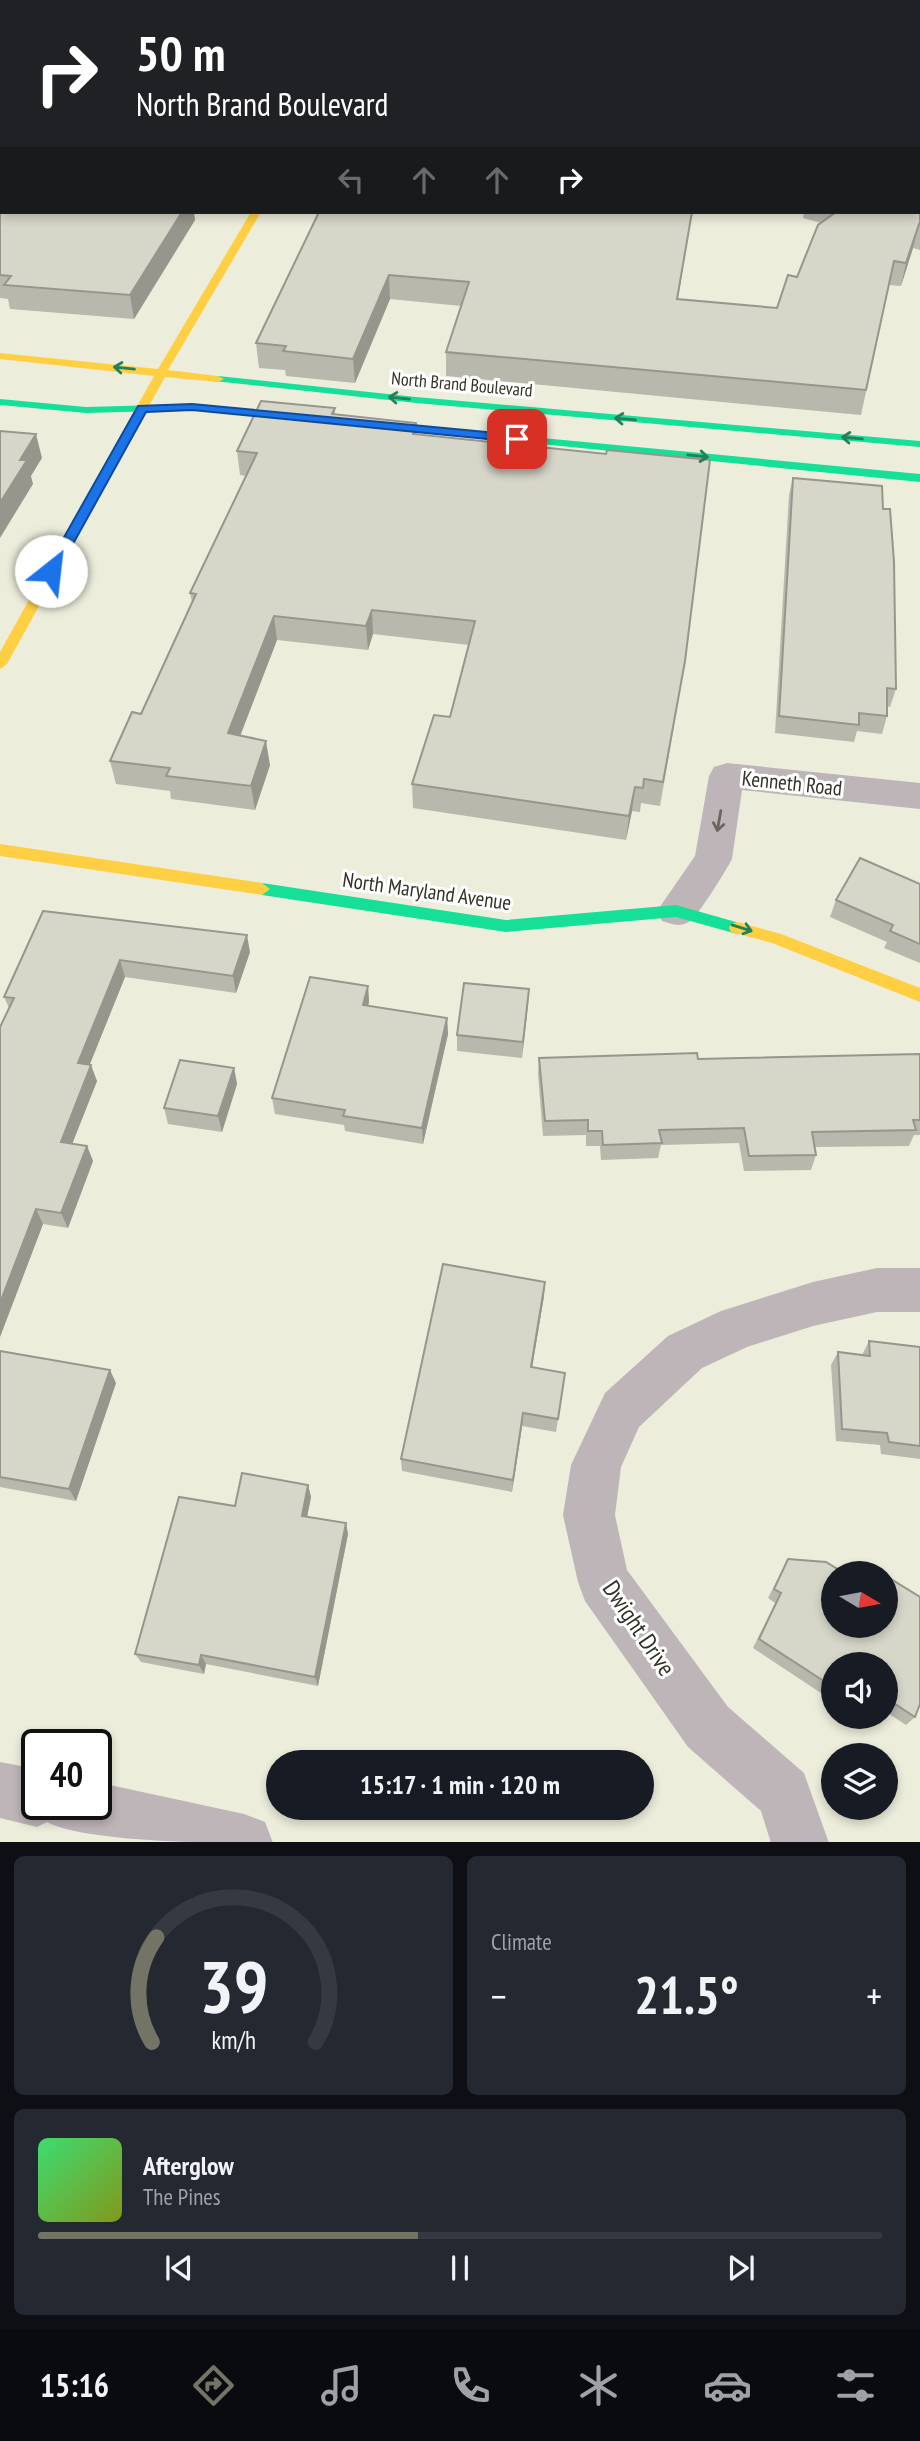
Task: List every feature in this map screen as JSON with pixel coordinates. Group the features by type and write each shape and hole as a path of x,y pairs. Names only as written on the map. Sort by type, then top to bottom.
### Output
{"street":[{"path":"0,664 162,372 255,214"},
{"name":"North Brand Boulevard","path":"0,356 416,400 920,444"},
{"path":"0,402 86,410 192,407 317,419"},
{"path":"345,422 920,478"},
{"name":"Kenneth Road","path":"676,911 713,859 727,776 920,796"},
{"name":"North Maryland Avenue","path":"0,850 506,926 676,911 775,938 920,995"},
{"name":"Dwight Drive","path":"800,1842 784,1793 708,1727 604,1582 589,1515 596,1465 622,1410 685,1352 738,1327 813,1304 877,1290 920,1290"},
{"path":"0,1790 21,1795"},
{"path":"112,1814 239,1842"}],"building":[{"path":"0,214 181,214 130,295 4,285 11,276 0,275"},
{"path":"318,214 692,214 677,299 777,308 788,275 797,277 818,225 833,214 920,214 920,225 906,263 894,261 866,390 446,352 469,282 389,275 353,359 283,351 286,346 256,343"},
{"path":"261,401 335,408 332,414 416,423 413,434 606,454 607,450 710,460 685,661 663,782 644,779 643,788 635,787 629,816 412,784 434,715 450,717 475,621 372,610 366,626 274,616 228,733 266,741 251,786 166,776 170,768 110,761 132,712 141,714 196,594 190,593 257,453 237,451"},
{"path":"0,431 36,434 20,460 27,460 0,503"},
{"path":"793,478 882,486 883,509 890,509 894,562 896,689 887,688 887,716 859,713 859,725 779,716"},
{"path":"860,858 920,884 920,944 890,931 893,925 836,900"},
{"path":"43,911 247,935 233,976 120,960 78,1063 91,1065 61,1142 87,1146 61,1213 36,1209 0,1303 0,1027 14,998 4,997"},
{"path":"310,977 368,986 363,1005 447,1018 422,1128 343,1116 345,1110 272,1098"},
{"path":"464,983 529,989 523,1042 457,1035"},
{"path":"697,1053 698,1059 920,1054 920,1120 913,1120 916,1130 812,1132 816,1155 749,1156 744,1128 659,1130 662,1143 603,1145 602,1131 588,1131 588,1120 545,1121 539,1058"},
{"path":"180,1060 234,1068 218,1116 164,1108"},
{"path":"443,1264 545,1282 531,1367 565,1373 558,1419 523,1413 513,1480 401,1459"},
{"path":"869,1341 920,1347 920,1446 889,1442 887,1433 842,1429 838,1352 870,1356"},
{"path":"0,1351 110,1370 69,1489 0,1477"},
{"path":"242,1473 308,1485 302,1516 346,1523 315,1677 201,1655 199,1665 135,1654 179,1497 235,1506"},
{"path":"788,1559 821,1562 821,1638 898,1638 898,1583 920,1597 920,1704 915,1717 898,1706 898,1652 821,1652 821,1679 759,1639 781,1593 774,1589"}],"traffic: fast":[{"path":"218,379 416,400 920,444"},
{"path":"0,402 86,410 193,407 305,418"},
{"path":"365,424 920,478"},
{"path":"262,889 506,926 676,911 737,928"}],"traffic: slow":[{"path":"0,664 162,372 255,214"},
{"path":"0,356 218,379"},
{"path":"0,850 262,889"},
{"path":"737,928 775,938 920,995"}],"route":[{"path":"51,571 142,408 192,407 517,439"}]}
